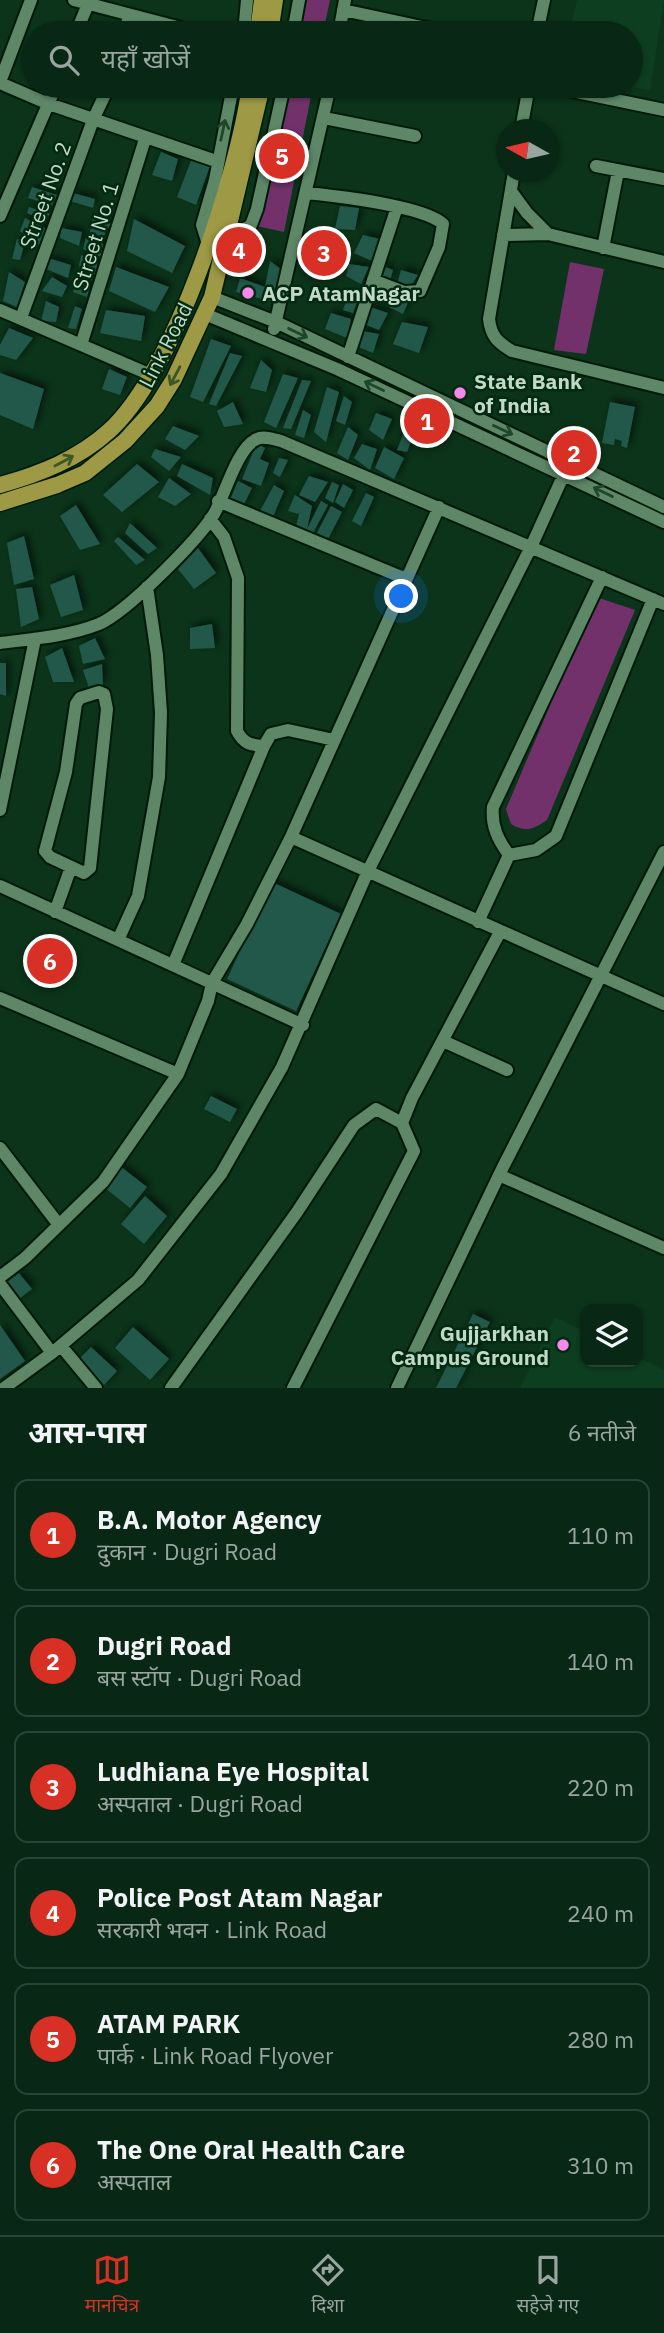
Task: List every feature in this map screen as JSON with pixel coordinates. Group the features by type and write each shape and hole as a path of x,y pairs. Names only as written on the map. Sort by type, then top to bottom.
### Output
{"main road":[{"path":"259,21 262,0"},
{"path":"272,21 275,0"},
{"name":"Link Road","path":"0,485 54,467 80,453 109,431 130,408 152,375 191,290 208,244 247,98"},
{"name":"Link Road","path":"0,503 85,473 125,442 157,406 212,297 259,98"}],"street":[{"path":"23,21 31,0"},
{"path":"74,0 153,21"},
{"path":"245,21 247,0"},
{"path":"295,21 299,0"},
{"path":"540,21 544,0"},
{"path":"81,21 88,4"},
{"path":"344,5 405,21"},
{"path":"128,21 129,15"},
{"path":"21,27 0,83 21,92"},
{"path":"35,98 216,162"},
{"path":"0,216 51,98"},
{"name":"Street No. 2","path":"21,318 103,98"},
{"path":"208,244 202,225 230,98"},
{"path":"225,241 251,225 257,209 281,98"},
{"path":"271,339 328,98"},
{"path":"524,119 527,98"},
{"path":"606,98 664,110"},
{"path":"324,118 415,136"},
{"name":"Street No. 1","path":"80,345 145,139"},
{"path":"596,166 664,178"},
{"path":"603,248 618,171"},
{"path":"512,182 489,319 490,331 498,342 512,351 664,388"},
{"path":"511,191 527,214 548,234"},
{"path":"307,193 397,207 441,222 443,232 439,247 420,291 404,292 373,280"},
{"path":"348,357 397,207"},
{"path":"503,235 548,234 664,262"},
{"path":"212,297 276,322 348,357 567,467 664,522"},
{"path":"0,310 152,375"},
{"path":"205,314 271,339 664,508"},
{"path":"0,643 35,639 101,623 147,587 210,519 251,443 262,438 281,441 658,602 556,836 536,850 509,855"},
{"path":"4,1388 56,1349 138,1280 221,1174 303,1025 368,871 531,547 567,467"},
{"path":"218,501 406,579"},
{"path":"0,1277 103,1182 178,1074 208,1001 212,983 247,924 291,838 439,507"},
{"path":"210,519 224,537 238,578 237,731 249,745 264,746"},
{"path":"509,855 498,839 492,820 494,807 602,577"},
{"path":"118,940 138,896 159,776 161,713 157,655 147,587"},
{"path":"0,810 35,639"},
{"path":"99,692 104,694 107,709 90,868 84,873 71,867 50,857 45,850 66,772 76,704 80,698 99,692"},
{"path":"173,965 271,734 279,731 334,740"},
{"path":"291,838 601,979 664,1004"},
{"path":"397,1388 499,1175 664,852"},
{"path":"478,922 509,855"},
{"path":"55,912 71,867"},
{"path":"0,886 303,1025"},
{"path":"402,1123 500,932"},
{"path":"0,998 178,1074"},
{"path":"443,1041 507,1070"},
{"path":"171,1388 289,1223 354,1125 376,1109 402,1123 414,1151 293,1388"},
{"path":"0,1148 59,1225"},
{"path":"499,1175 663,1246"},
{"path":"0,1284 56,1349 96,1388"}],"shaded area":[{"path":"295,0 330,0 326,21 291,21"},
{"path":"577,0 664,0 650,90 643,89 643,21 572,21"},
{"path":"276,98 311,98 284,232 252,225"},
{"path":"570,262 604,269 586,354 554,350"},
{"path":"596,597 635,610 547,820 534,828 521,828 511,824 506,809"},
{"name":"Gujjarkhan Campus Ground","path":"555,1317 580,1330 580,1367 643,1367 643,1360 664,1370 664,1388 520,1388"}],"building":[{"path":"161,152 178,159 172,181 152,175"},
{"path":"192,158 210,166 196,205 177,197"},
{"path":"32,187 57,195 52,205 28,198"},
{"path":"73,193 95,199 93,208 70,201"},
{"path":"340,206 359,208 355,230 335,229"},
{"path":"29,207 50,214 43,220 27,213"},
{"path":"25,218 47,229 39,245 20,231"},
{"path":"93,218 111,224 103,237 90,232"},
{"path":"134,219 185,246 172,273 127,251"},
{"path":"61,228 82,232 79,246 60,238"},
{"path":"363,235 380,239 372,261 354,253"},
{"path":"86,237 103,244 101,257 83,249"},
{"path":"317,238 343,243 338,270 312,265"},
{"path":"17,239 25,242 20,260 12,259"},
{"path":"81,255 98,261 95,274 79,266"},
{"path":"48,258 71,265 68,278 46,269"},
{"path":"270,261 282,270 273,302 236,292 240,278 265,287"},
{"path":"349,264 369,267 361,284 346,276"},
{"path":"383,266 393,270 390,281 379,277"},
{"path":"116,267 169,287 155,312 109,291"},
{"path":"401,270 418,275 410,287 397,285"},
{"path":"9,272 25,282 17,307 3,301"},
{"path":"52,277 67,286 62,297 42,291"},
{"path":"76,282 90,287 87,297 73,292"},
{"path":"375,287 386,291 385,303 373,297"},
{"path":"349,293 358,299 353,313 343,310"},
{"path":"394,294 410,298 403,314 389,307"},
{"path":"46,301 59,307 56,322 41,321"},
{"path":"75,306 82,309 76,329 68,328"},
{"path":"370,307 388,313 379,330 364,324"},
{"path":"106,310 145,316 141,341 100,333"},
{"path":"331,313 351,319 347,338 325,329"},
{"path":"402,322 428,327 419,353 393,344"},
{"path":"9,328 33,338 16,360 0,355 0,345"},
{"path":"362,331 379,334 373,353 356,346"},
{"path":"211,339 231,346 203,402 190,397"},
{"path":"230,353 242,356 216,406 209,404"},
{"path":"261,360 272,370 266,392 250,388"},
{"path":"109,369 127,377 120,395 102,389"},
{"path":"0,373 44,389 33,429 0,415"},
{"path":"283,374 298,378 276,428 264,422"},
{"path":"302,380 311,381 291,429 283,428"},
{"path":"327,387 339,392 326,442 314,432"},
{"path":"344,396 352,402 345,425 336,421"},
{"path":"233,402 243,424 224,427 217,411"},
{"path":"610,402 635,407 627,448 621,446 622,441 615,439 614,445 602,443"},
{"path":"303,410 311,415 304,438 295,435"},
{"path":"376,413 392,419 383,440 369,430"},
{"path":"407,425 416,429 407,452 397,450"},
{"path":"173,426 199,436 185,450 165,439"},
{"path":"348,427 358,435 348,460 337,453"},
{"path":"257,443 265,448 260,459 269,463 261,486 242,479"},
{"path":"362,444 377,449 370,470 354,458"},
{"path":"384,447 404,458 394,479 375,468"},
{"path":"155,449 181,457 169,471 151,457"},
{"path":"279,458 288,460 280,477 273,473"},
{"path":"137,464 159,482 122,512 103,495"},
{"path":"182,464 213,478 210,495 177,476"},
{"path":"309,476 328,482 315,502 299,495"},
{"path":"169,478 191,494 175,506 158,497"},
{"path":"238,481 252,488 243,506 230,500"},
{"path":"332,482 339,485 333,503 325,498"},
{"path":"343,484 353,490 344,508 335,502"},
{"path":"274,485 284,491 272,519 260,511"},
{"path":"366,493 374,497 361,526 352,521"},
{"path":"295,495 312,506 307,529 321,501 328,505 313,533 296,526 299,514 288,511"},
{"path":"76,505 100,544 80,550 60,516"},
{"path":"331,506 342,512 328,539 317,533"},
{"path":"130,523 157,548 148,554 125,533"},
{"path":"24,536 34,579 14,585 7,543"},
{"path":"118,537 145,560 136,565 114,541"},
{"path":"198,548 216,573 194,589 178,569"},
{"path":"74,575 83,610 61,617 50,585"},
{"path":"32,587 39,619 21,627 16,589"},
{"path":"212,624 215,648 190,649 190,628"},
{"path":"95,638 105,659 83,664 79,646"},
{"path":"62,648 74,682 53,682 45,657"},
{"path":"0,663 6,663 6,696 0,694"},
{"path":"102,664 103,685 89,688 83,670"},
{"path":"272,882 341,914 296,1011 227,979"},
{"path":"50,943 62,948 51,974 39,969"},
{"path":"211,1096 237,1109 230,1122 204,1109"},
{"path":"120,1166 147,1187 130,1208 104,1187"},
{"path":"145,1196 167,1216 144,1244 121,1224"},
{"path":"19,1273 32,1289 16,1301 3,1285"},
{"path":"473,1314 490,1322 456,1388 436,1388"},
{"path":"0,1325 25,1361 0,1379"},
{"path":"133,1327 169,1359 150,1380 115,1348"},
{"path":"91,1347 117,1371 104,1385 78,1360"}],"place":[{"name":"ATAM PARK","path":"282,156"},
{"name":"Police Post Atam Nagar","path":"239,250"},
{"name":"Ludhiana Eye Hospital","path":"324,253"},
{"name":"ACP AtamNagar","path":"248,293"},
{"name":"State Bank of India","path":"460,393"},
{"name":"B.A. Motor Agency","path":"427,421"},
{"name":"Dugri Road","path":"574,453"},
{"name":"The One Oral Health Care","path":"50,961"},
{"name":"Gujjarkhan Campus Ground","path":"563,1345"}]}
